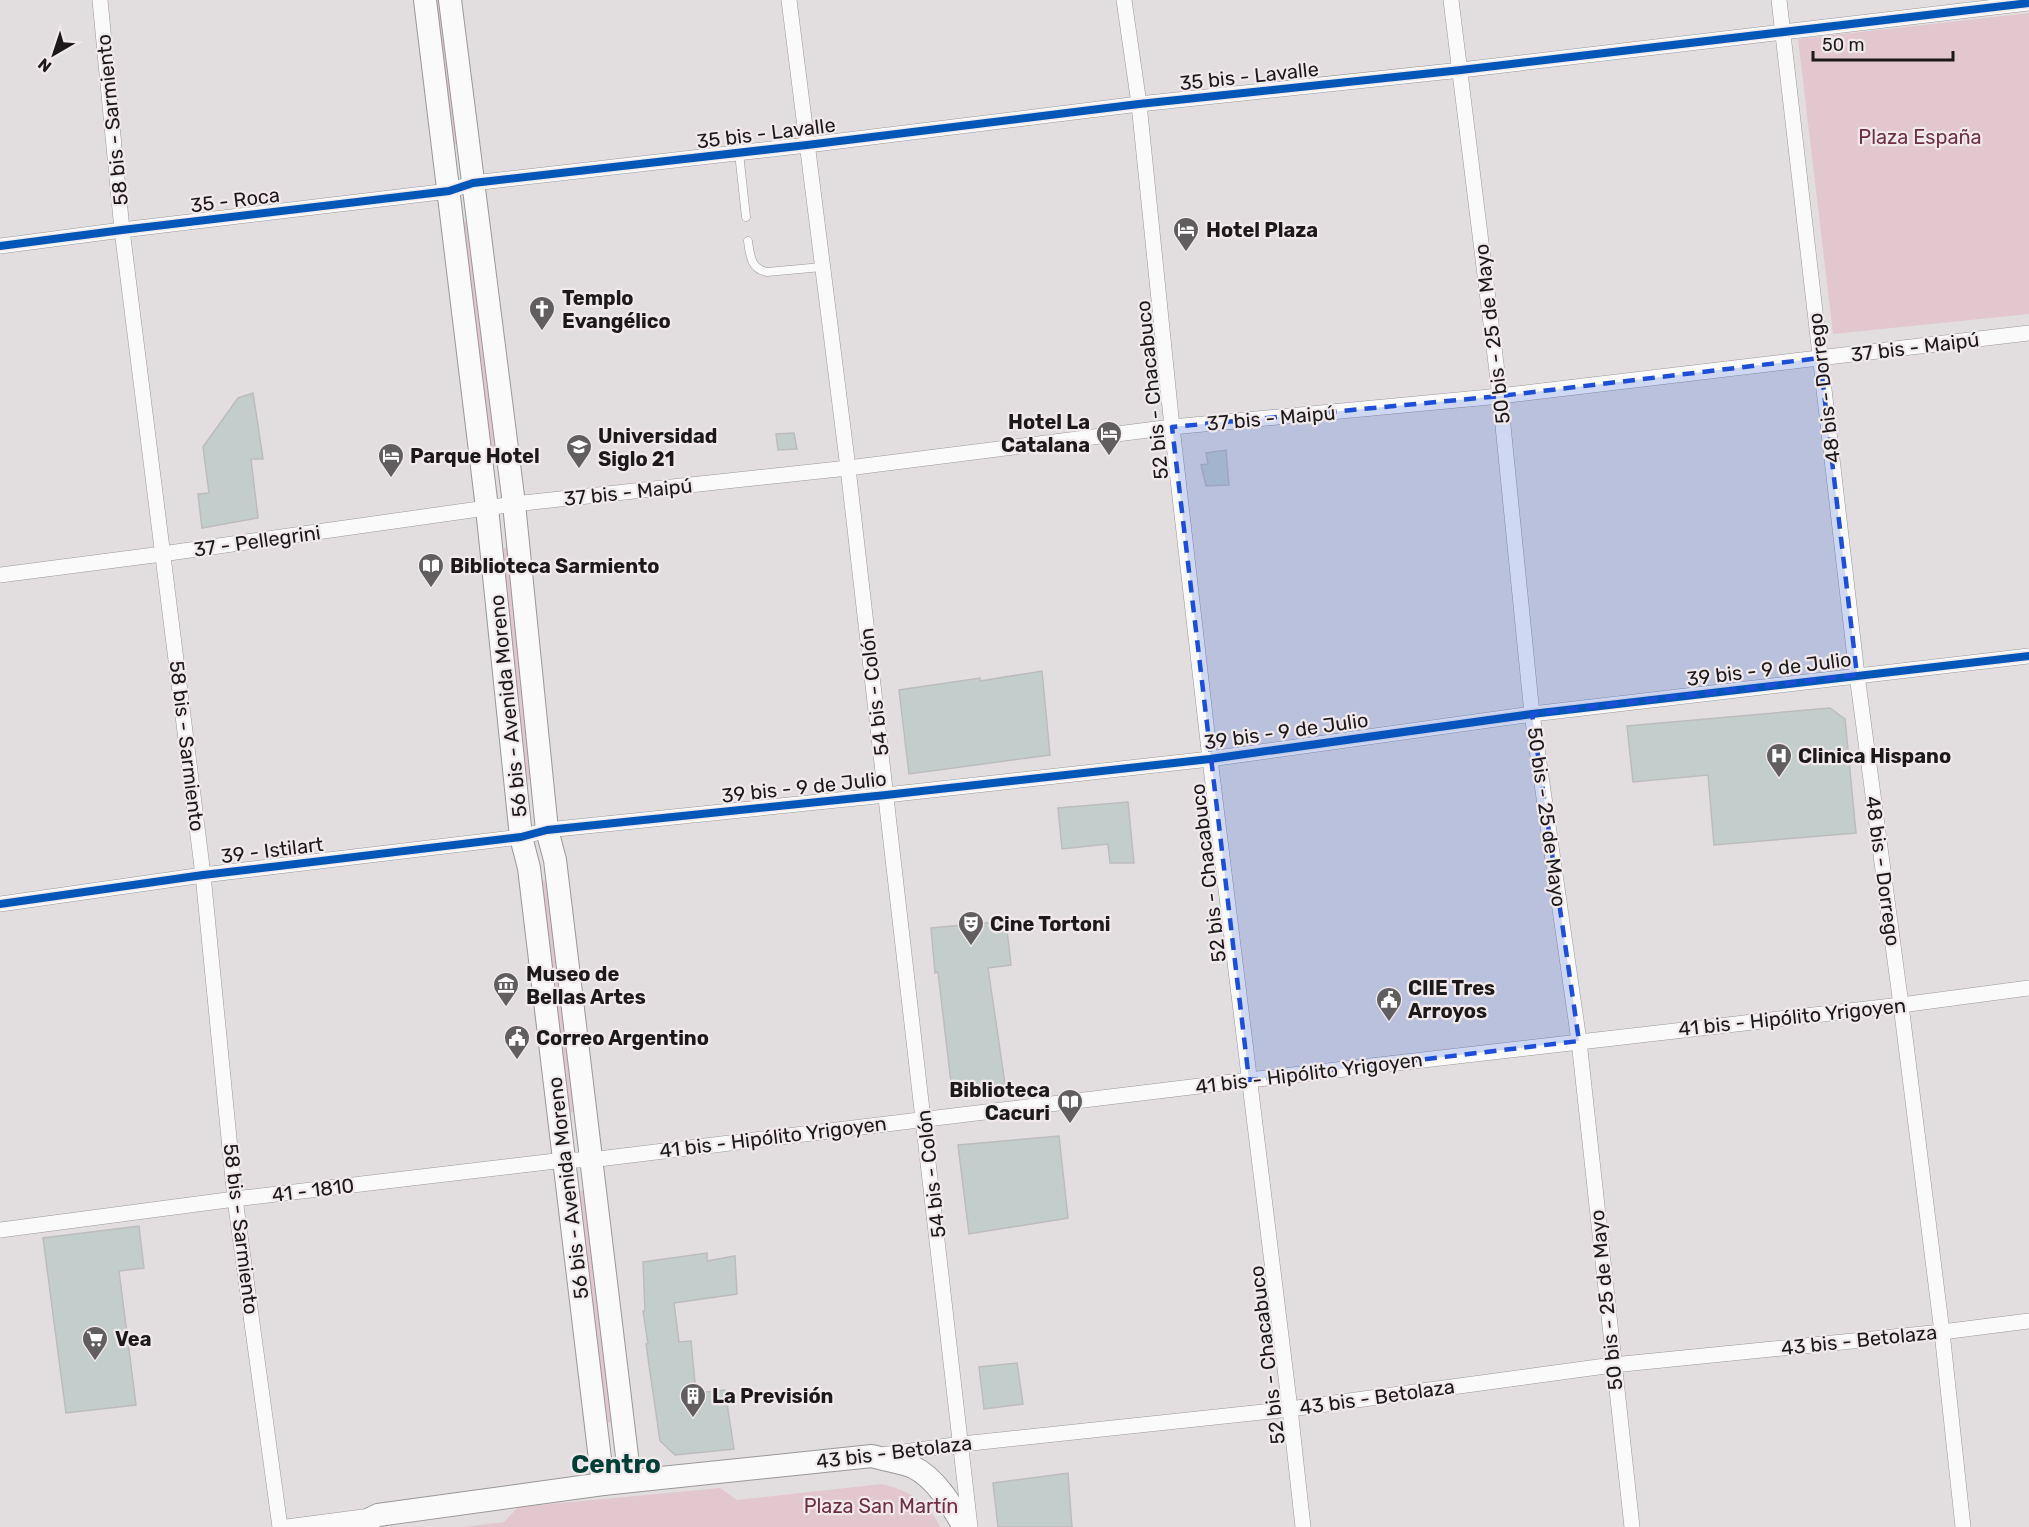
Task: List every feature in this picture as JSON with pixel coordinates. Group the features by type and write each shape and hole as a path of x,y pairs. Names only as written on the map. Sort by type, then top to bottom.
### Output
{"main road":[{"name":"56 bis - Avenida Moreno","path":"424,0 488,508 521,837 529,868 564,1160 616,1482"},
{"name":"56 bis - Avenida Moreno","path":"450,0 514,504 547,830 555,860 590,1160 616,1482"},
{"name":"43 bis - Betolaza","path":"353,1527 378,1515 616,1482 872,1456"},
{"path":"872,1456 914,1468 935,1484 952,1505 964,1527"}],"street":[{"name":"58 bis - Sarmiento","path":"100,0 122,230 203,875 236,1199 280,1527"},
{"name":"54 bis - Colón","path":"789,0 848,468 970,1527"},
{"name":"52 bis - Chacabuco","path":"1124,0 1139,104 1172,427 1210,759 1303,1527"},
{"name":"50 bis - 25 de Mayo","path":"1451,0 1500,396 1532,714 1579,1041 1632,1527"},
{"name":"48 bis - Dorrego","path":"1779,0 1857,675 1902,1005 1963,1527"},
{"name":"35 bis - Lavalle","path":"472,183 807,146 1139,104 1461,70 2029,3"},
{"name":"35 - Roca","path":"0,246 449,190 472,183"},
{"name":"37 bis - Maipú","path":"514,504 848,468 1172,427 1500,396 2029,333"},
{"name":"37 - Pellegrini","path":"0,575 514,504"},
{"name":"39 bis - 9 de Julio","path":"547,830 1210,759 1532,714 2029,656"},
{"name":"39 - Istilart","path":"0,904 203,875 521,837 547,830"},
{"name":"41 bis - Hipólito Yrigoyen","path":"590,1160 1579,1041 1902,1005 2029,988"},
{"name":"41 - 1810","path":"0,1230 564,1160 590,1160"},
{"name":"43 bis - Betolaza","path":"872,1456 962,1444 1290,1409 1613,1365 2029,1321"},
{"path":"287,1527 378,1515"}],"lane":[{"path":"739,153 746,217"},
{"path":"748,241 751,261 761,271 822,267"}],"highlighted area":[{"path":"1820,358 1857,675 1532,714 1579,1041 1249,1080 1172,427 1500,396"}],"green space":[{"path":"433,0 441,0 458,144 450,145"},
{"name":"Plaza España","path":"2029,13 2029,314 1833,334 1798,39"},
{"path":"463,221 471,221 498,453 490,453"},
{"path":"500,548 508,548 535,779 527,780"},
{"path":"548,880 575,1112 568,1113 540,881"},
{"path":"586,1190 613,1422 605,1423 578,1191"},
{"name":"Plaza San Martín","path":"882,1484 916,1498 930,1511 940,1527 463,1527 504,1522 518,1507 720,1488 737,1500"}],"building":[{"path":"253,393 263,459 251,459 258,518 202,528 198,494 209,493 203,447 238,398"},
{"path":"794,433 797,449 778,450 776,434"},
{"path":"1226,450 1229,485 1206,486 1201,465 1208,464 1206,453"},
{"path":"1042,671 1050,755 909,774 899,690"},
{"name":"Clinica Hispano","path":"1830,708 1845,719 1856,833 1714,845 1708,775 1633,782 1627,726"},
{"path":"1128,802 1134,863 1110,863 1108,844 1062,849 1058,808"},
{"path":"1006,921 1011,965 988,968 1005,1084 952,1091 931,928"},
{"path":"1059,1136 1068,1218 969,1234 958,1145"},
{"name":"Vea","path":"139,1226 144,1268 119,1271 136,1405 66,1413 43,1238"},
{"path":"707,1253 707,1261 735,1256 737,1294 674,1303 679,1342 691,1341 696,1393 725,1390 734,1449 675,1455 660,1441 646,1344 648,1344 643,1311 645,1311 643,1262"},
{"path":"1017,1363 1023,1404 984,1409 979,1367"},
{"path":"1068,1473 1072,1527 998,1527 993,1483"}],"cycle path":[{"path":"0,246 449,191 473,183 1139,104 1461,70 2029,3"},
{"path":"0,904 203,875 521,837 547,830 1210,759 1532,714 2029,656"}],"place":[{"name":"Hotel Plaza","path":"1186,253"},
{"name":"Templo Evangélico","path":"542,332"},
{"name":"Hotel La Catalana","path":"1109,457"},
{"name":"Universidad Siglo 21","path":"579,470"},
{"name":"Parque Hotel","path":"391,479"},
{"name":"Biblioteca Sarmiento","path":"431,589"},
{"name":"Clinica Hispano","path":"1779,779"},
{"name":"Cine Tortoni","path":"971,947"},
{"name":"Museo de Bellas Artes","path":"506,1008"},
{"name":"CIIE Tres Arroyos","path":"1389,1023"},
{"name":"Correo Argentino","path":"517,1061"},
{"name":"Biblioteca Cacuri","path":"1070,1125"},
{"name":"Vea","path":"95,1362"},
{"name":"La Previsión","path":"693,1419"}],"district":[{"name":"Centro","path":"616,1464"}]}
